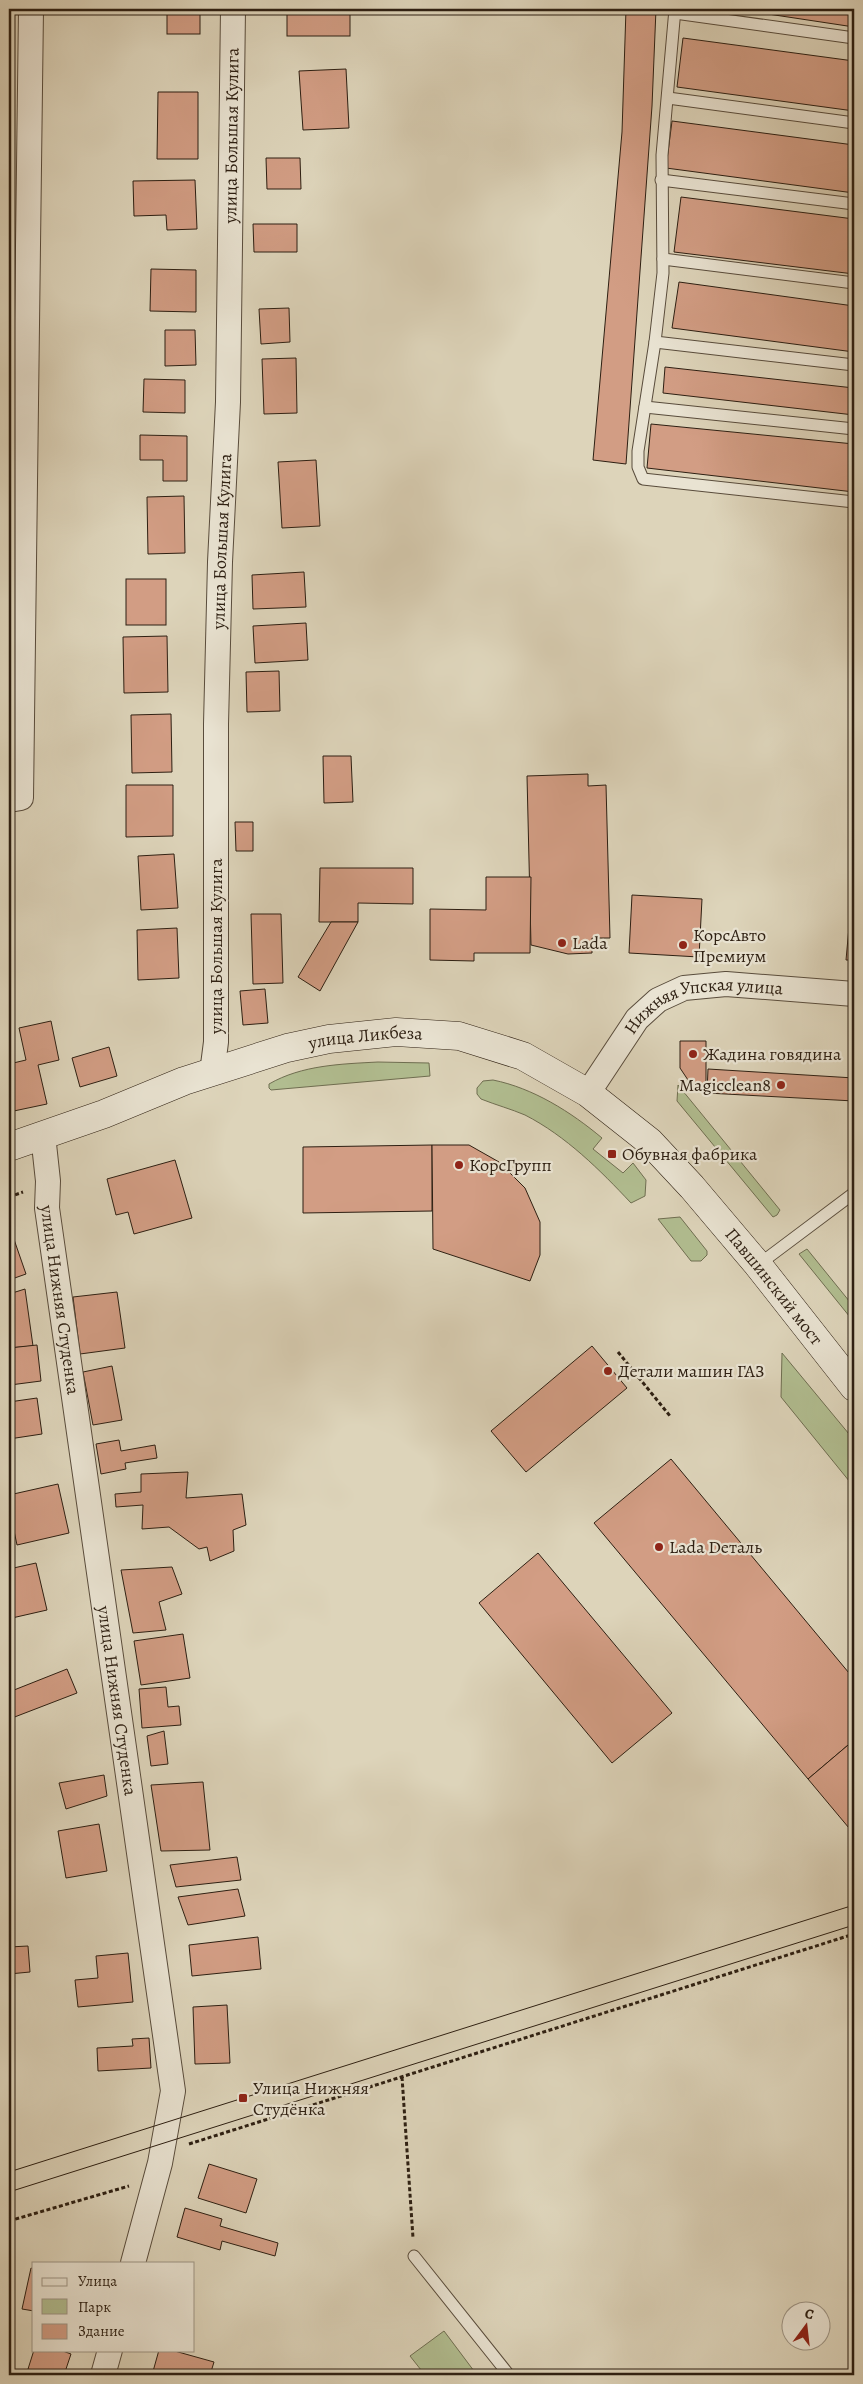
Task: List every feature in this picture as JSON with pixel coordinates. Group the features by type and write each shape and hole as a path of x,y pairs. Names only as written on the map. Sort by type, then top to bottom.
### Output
{"main road":[{"name":"улица Ликбеза","path":"9,1147 104,1114 184,1082 287,1048 329,1039 396,1032 459,1036 524,1056 588,1093 650,1142 692,1186"},
{"name":"Павшинский мост","path":"692,1186 758,1264 854,1387"}],"street":[{"path":"9,800 21,798 18,331 31,9"},
{"name":"улица Большая Кулига","path":"212,1073 216,1042 216,724 220,562 228,402 233,9"},
{"name":"Нижняя Упская улица","path":"588,1093 637,1019 658,1000 684,988 726,984 854,994"},
{"name":"улица Нижняя Cтуденкa","path":"43,1135 48,1181 47,1208 173,2091 156,2178 133,2262"},
{"path":"103,2375 109,2352"}],"lane":[{"path":"854,38 675,11 661,180 663,259 655,342 638,451 638,467 643,479 854,502"},
{"path":"668,98 854,123"},
{"path":"661,180 854,204"},
{"path":"663,259 854,283"},
{"path":"655,342 854,365"},
{"path":"645,407 854,429"},
{"path":"758,1264 854,1193"},
{"path":"414,2256 509,2375"}],"path":[{"path":"9,1197 30,1188"},
{"path":"618,1352 670,1416"},
{"path":"162,2152 854,1934"},
{"path":"402,2077 414,2256"},
{"path":"9,2221 156,2178"}],"green space":[{"path":"378,1062 429,1063 430,1076 271,1090 269,1088 269,1084 308,1069"},
{"path":"493,1080 537,1095 564,1110 590,1128 602,1138 593,1149 623,1173 633,1163 646,1180 645,1196 631,1203 595,1166 540,1123 525,1115 481,1099 477,1094 477,1088 483,1081"},
{"path":"678,1085 780,1210 777,1215 773,1217 677,1101"},
{"path":"680,1217 707,1251 707,1255 701,1261 691,1261 658,1219"},
{"path":"807,1249 854,1307 854,1322 799,1254"},
{"path":"782,1353 854,1440 854,1487 781,1397"},
{"path":"444,2331 477,2375 425,2375 410,2356"}],"building":[{"path":"167,9 200,9 200,34 167,34"},
{"path":"287,9 350,9 350,36 287,36"},
{"path":"626,9 656,9 652,106 626,464 593,460 622,132"},
{"path":"735,9 854,9 854,27"},
{"path":"683,38 854,61 854,111 677,87"},
{"path":"346,69 349,128 303,130 299,71"},
{"path":"158,92 198,92 198,159 157,159"},
{"path":"672,121 854,145 854,193 666,168"},
{"path":"266,158 300,158 301,189 267,189"},
{"path":"195,180 197,229 167,230 166,215 134,216 133,181"},
{"path":"681,197 854,219 854,274 674,252"},
{"path":"253,224 297,224 297,252 254,252"},
{"path":"151,269 196,270 196,312 150,311"},
{"path":"679,282 854,306 854,352 672,328"},
{"path":"289,308 290,342 261,344 259,309"},
{"path":"165,330 195,330 196,365 165,366"},
{"path":"296,358 297,413 264,414 262,359"},
{"path":"665,367 854,388 854,415 663,393"},
{"path":"144,379 185,380 185,413 143,412"},
{"path":"651,424 854,444 854,492 647,468"},
{"path":"140,435 187,436 187,481 163,481 163,460 140,460"},
{"path":"316,460 320,526 282,528 278,462"},
{"path":"184,496 185,553 148,554 147,497"},
{"path":"304,572 306,607 253,609 252,575"},
{"path":"126,579 166,579 166,625 126,625"},
{"path":"306,623 308,660 255,663 253,626"},
{"path":"167,636 168,692 124,693 123,637"},
{"path":"279,671 280,711 247,712 246,672"},
{"path":"171,714 172,772 132,773 131,715"},
{"path":"323,756 351,756 353,802 324,803"},
{"path":"588,774 588,786 606,785 610,938 592,938 592,953 568,954 531,945 527,776"},
{"path":"126,785 173,785 173,836 126,837"},
{"path":"235,822 253,822 253,851 236,851"},
{"path":"174,854 178,908 141,910 138,856"},
{"path":"320,868 413,868 413,904 358,903 358,922 319,922"},
{"path":"486,877 531,877 530,953 474,953 474,961 430,960 430,909 486,910"},
{"path":"632,895 702,899 699,957 629,953"},
{"path":"251,914 281,914 283,983 253,984"},
{"path":"850,916 854,916 854,960 846,960"},
{"path":"331,922 358,922 320,991 298,977"},
{"path":"177,928 179,978 138,980 137,930"},
{"path":"265,989 268,1023 243,1025 240,991"},
{"path":"51,1021 59,1060 38,1065 47,1104 9,1112 9,1064 26,1060 19,1028"},
{"name":"Жадина говядина","path":"680,1041 706,1041 706,1089 694,1089 680,1068"},
{"path":"109,1047 117,1076 80,1087 72,1058"},
{"name":"Magicclean8","path":"708,1069 854,1078 854,1101 707,1093"},
{"path":"432,1145 432,1211 303,1213 303,1147"},
{"path":"432,1145 469,1145 499,1162 525,1188 540,1222 540,1255 530,1281 433,1249"},
{"path":"175,1160 192,1218 134,1234 128,1212 116,1215 107,1179"},
{"path":"9,1225 26,1274 9,1280"},
{"path":"25,1289 33,1346 9,1348 9,1294"},
{"path":"117,1292 125,1348 80,1354 73,1297"},
{"path":"37,1345 41,1381 10,1385 9,1348"},
{"path":"592,1346 627,1388 526,1472 491,1431"},
{"path":"112,1366 122,1420 93,1425 83,1372"},
{"path":"37,1398 42,1434 9,1439 9,1402"},
{"path":"119,1440 121,1451 155,1445 157,1458 125,1463 126,1469 101,1474 96,1444"},
{"path":"671,1459 854,1679 854,1740 808,1779 594,1523"},
{"path":"188,1472 186,1498 242,1494 246,1525 233,1530 234,1551 210,1561 207,1547 199,1549 169,1527 142,1529 143,1505 116,1507 115,1494 141,1492 141,1474"},
{"path":"58,1484 69,1533 17,1545 9,1507 9,1495"},
{"path":"538,1553 672,1713 612,1763 479,1603"},
{"path":"36,1563 47,1610 12,1618 9,1606 9,1569"},
{"path":"172,1567 182,1594 159,1602 166,1630 133,1633 121,1570"},
{"path":"183,1634 190,1678 141,1685 134,1641"},
{"path":"67,1669 77,1693 12,1718 9,1709 9,1692"},
{"path":"166,1687 168,1707 179,1706 181,1725 142,1728 139,1689"},
{"path":"164,1731 168,1764 151,1766 147,1736"},
{"path":"854,1740 854,1834 808,1779"},
{"path":"104,1775 107,1796 66,1809 59,1783"},
{"path":"203,1782 210,1850 161,1851 151,1785"},
{"path":"99,1824 107,1871 66,1878 58,1831"},
{"path":"237,1857 241,1880 176,1887 170,1865"},
{"path":"238,1889 245,1916 188,1925 178,1897"},
{"path":"258,1937 261,1969 192,1976 189,1945"},
{"path":"28,1946 30,1972 9,1974 9,1947"},
{"path":"128,1953 133,2002 78,2007 75,1980 98,1978 96,1956"},
{"path":"227,2005 230,2063 195,2064 193,2007"},
{"path":"149,2038 151,2068 98,2071 97,2048 133,2046 132,2039"},
{"path":"209,2164 257,2179 246,2213 198,2198"},
{"path":"185,2208 222,2219 220,2226 278,2243 275,2256 222,2241 220,2250 177,2237"},
{"path":"31,2268 32,2311 22,2309"},
{"path":"33,2352 66,2352 71,2354 64,2375 48,2375 28,2369"},
{"path":"158,2352 178,2352 214,2362 210,2375 152,2375"}],"tram line":[{"path":"9,2172 854,1905"},
{"path":"9,2192 854,1925"}],"place":[{"name":"Lada","path":"562,943"},
{"name":"КорсАвто Премиум","path":"683,945"},
{"name":"Жадина говядина","path":"693,1054"},
{"name":"Magicclean8","path":"781,1085"},
{"name":"Обувная фабрика","path":"612,1154"},
{"name":"КорсГрупп","path":"459,1165"},
{"name":"Детали машин ГАЗ","path":"608,1371"},
{"name":"Lada Dеталь","path":"659,1547"},
{"name":"Улица Нижняя Студёнка","path":"243,2098"}]}
